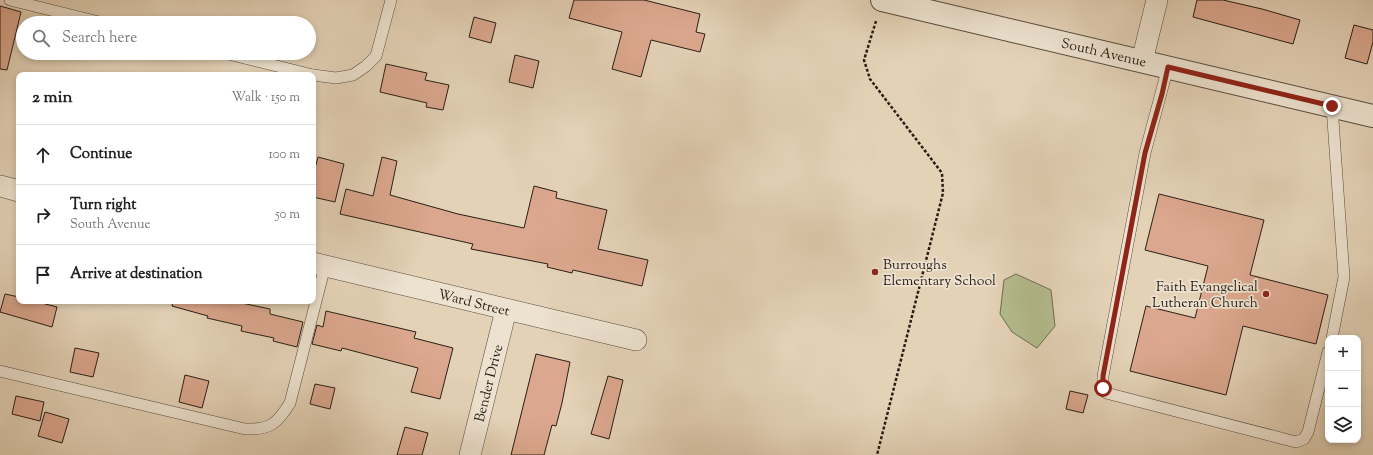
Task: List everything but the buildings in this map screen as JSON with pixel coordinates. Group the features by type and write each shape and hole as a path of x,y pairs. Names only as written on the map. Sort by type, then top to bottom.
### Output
{"street":[{"path":"1142,61 1157,0"},
{"name":"South Avenue","path":"879,9 1142,61 1373,116"},
{"path":"0,186 16,190"},
{"name":"Ward Street","path":"319,264 636,340"},
{"name":"Bender Drive","path":"470,455 506,310"}],"lane":[{"path":"10,0 75,16"},
{"path":"316,75 336,78 353,75 366,66 376,56 391,0"},
{"path":"252,60 301,72"},
{"path":"1168,67 1145,153 1103,376 1103,388 1106,393 1296,442 1304,439 1308,432 1325,364"},
{"path":"1332,106 1344,277 1333,335"},
{"path":"316,278 319,264"},
{"path":"0,371 245,429 260,430 274,424 282,416 290,404 311,304"}],"path":[{"path":"877,455 943,193 942,173 870,79 864,60 879,9"}],"green space":[{"path":"1016,274 1051,290 1055,326 1037,348 1012,332 1000,314 1004,280"}],"place":[{"name":"Burroughs Elementary School","path":"875,272"},
{"name":"Faith Evangelical Lutheran Church","path":"1266,294"}],"route":[{"path":"1103,388 1103,376 1145,153 1168,67 1332,106"}]}
